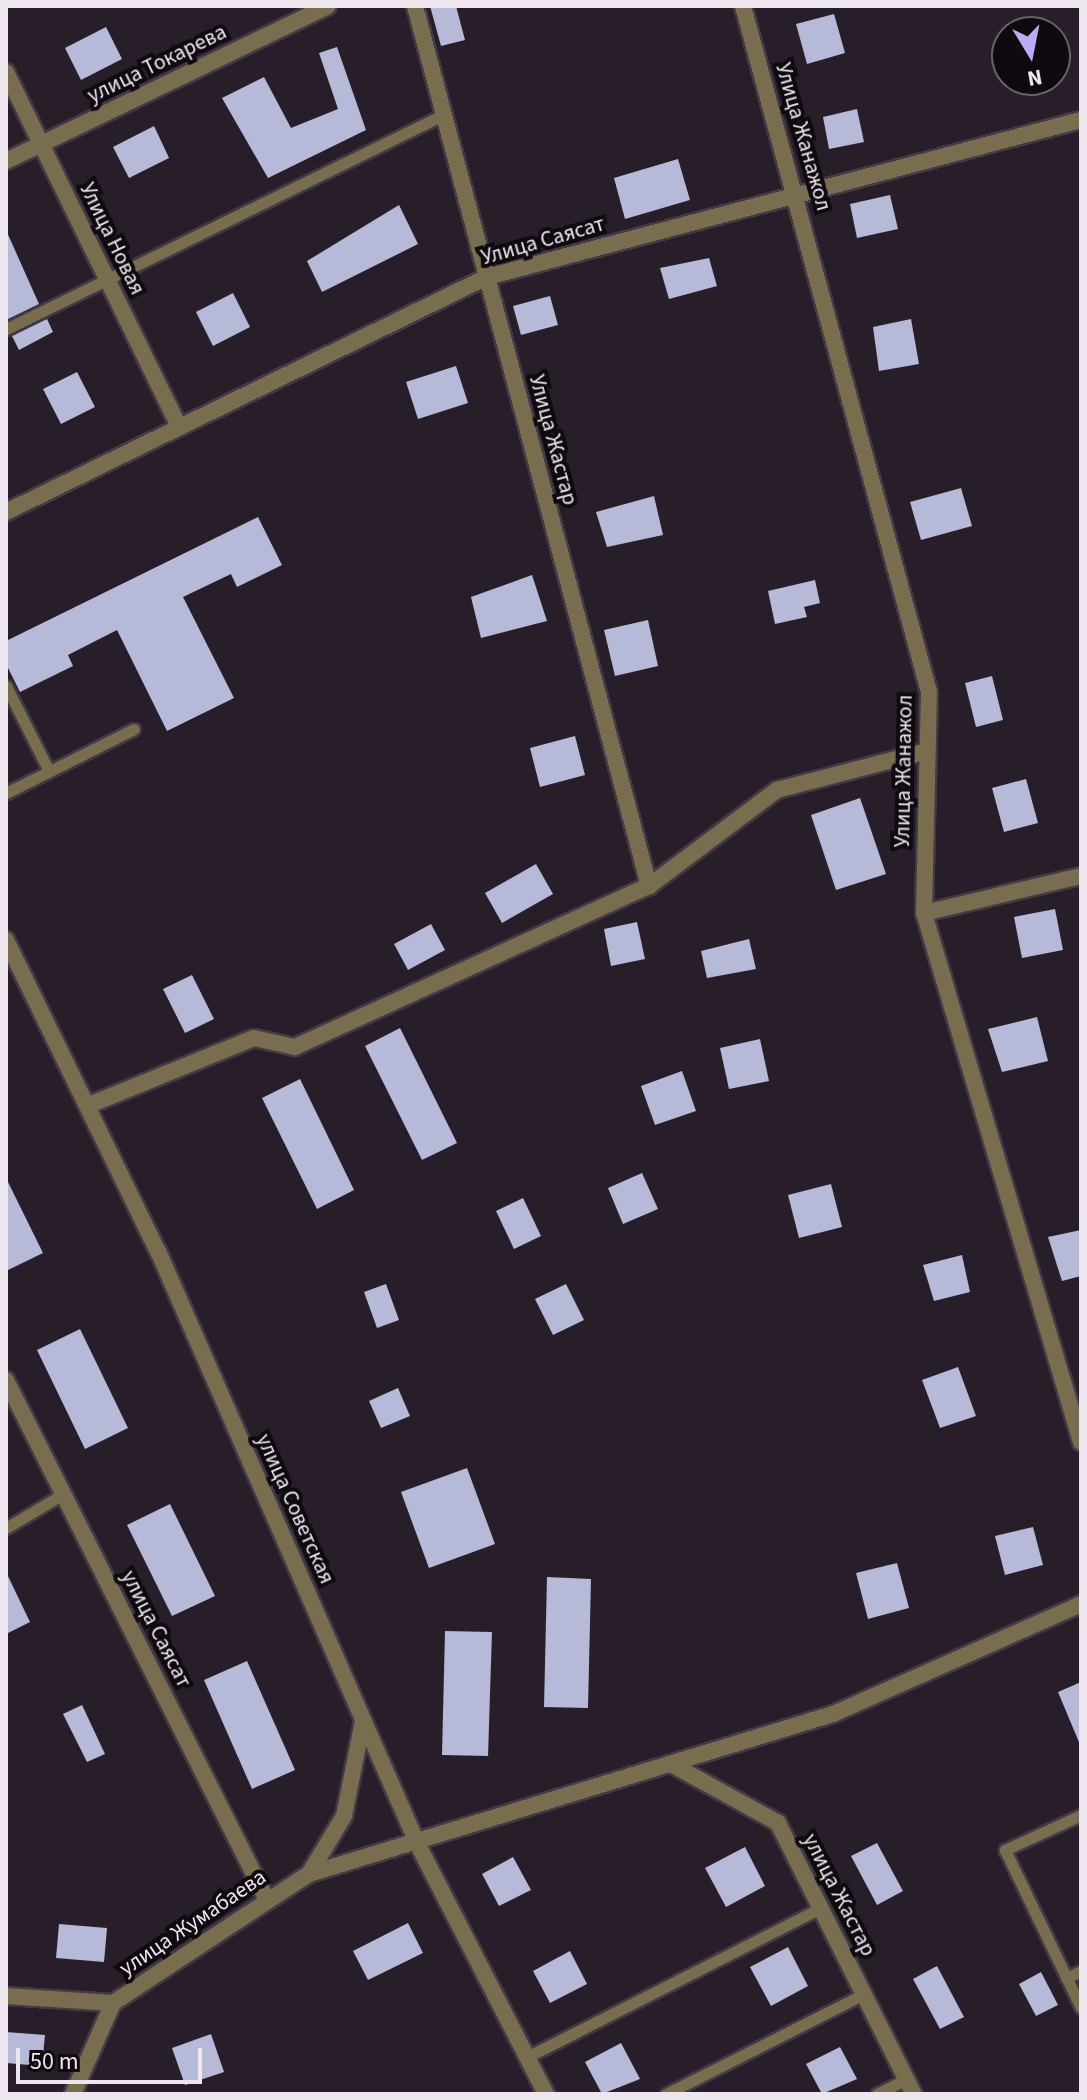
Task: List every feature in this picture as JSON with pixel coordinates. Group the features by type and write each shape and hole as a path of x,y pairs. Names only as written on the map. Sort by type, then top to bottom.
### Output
{"street":[{"name":"улица Токарева","path":"6,161 328,6"},
{"name":"Улица Жастар","path":"415,6 649,886"},
{"name":"Улица Жанажол","path":"743,6 797,195 929,692 924,913 1081,1442"},
{"name":"Улица Новая","path":"6,72 179,427"},
{"name":"Улица Саясат","path":"6,512 487,277 1081,120"},
{"path":"89,1105 254,1038 295,1047 649,886 777,790 927,751"},
{"path":"924,913 1081,876"},
{"name":"улица Советская","path":"6,940 89,1105 418,1845 546,2094"},
{"name":"улица Саясат","path":"6,1380 266,1898"},
{"name":"улица Жумабаева","path":"6,1996 113,2003 266,1898 309,1874 418,1845 833,1714 1081,1604"},
{"path":"309,1874 344,1816 363,1721"},
{"name":"улица Жастар","path":"673,1765 778,1823 910,2086"},
{"path":"73,2094 113,2003"}],"lane":[{"path":"6,329 444,114"},
{"path":"6,686 49,771"},
{"path":"6,793 134,729"},
{"path":"6,1528 63,1494"},
{"path":"1081,1815 1005,1850 1081,2008"},
{"path":"527,2057 821,1908"},
{"path":"1066,1978 1081,1971"},
{"path":"666,2094 864,1994"},
{"path":"877,2094 910,2086"}],"building":[{"path":"430,6 456,6 465,40 441,46"},
{"path":"834,14 845,53 807,64 796,24"},
{"path":"106,27 122,59 81,80 65,48"},
{"path":"337,47 366,130 268,178 222,98 264,77 291,128 338,109 319,53"},
{"path":"857,109 864,142 829,149 823,117"},
{"path":"154,126 169,158 129,178 113,147"},
{"path":"678,159 690,200 625,219 614,178"},
{"path":"890,195 898,229 857,238 850,204"},
{"path":"399,205 418,244 322,292 307,261"},
{"path":"6,230 39,304 6,320"},
{"path":"709,258 717,286 669,299 660,268"},
{"path":"233,293 250,327 213,346 196,312"},
{"path":"550,296 558,325 521,335 513,306"},
{"path":"47,319 53,332 19,350 12,336"},
{"path":"911,319 919,364 879,371 873,327"},
{"path":"456,366 468,403 418,419 406,382"},
{"path":"77,372 95,407 61,424 43,389"},
{"path":"961,488 972,526 921,540 910,502"},
{"path":"654,496 663,535 607,547 596,512"},
{"path":"258,517 282,565 237,587 231,574 183,597 234,698 167,731 117,630 68,655 73,666 20,692 6,664 6,641"},
{"path":"532,575 547,621 481,638 471,597"},
{"path":"815,580 820,603 804,607 807,617 775,624 768,591"},
{"path":"648,620 658,666 615,676 604,630"},
{"path":"992,676 1003,720 976,727 965,683"},
{"path":"575,736 585,775 540,787 530,748"},
{"path":"1026,779 1038,823 1004,832 992,788"},
{"path":"860,798 886,874 836,890 811,815"},
{"path":"536,864 553,894 502,923 485,893"},
{"path":"1055,909 1063,950 1022,958 1014,917"},
{"path":"637,922 645,959 611,966 604,929"},
{"path":"431,924 445,950 408,970 394,944"},
{"path":"749,939 756,969 707,978 701,951"},
{"path":"192,975 214,1019 185,1033 163,989"},
{"path":"1037,1017 1048,1061 1002,1072 988,1029"},
{"path":"400,1028 457,1143 422,1160 365,1046"},
{"path":"760,1039 769,1081 729,1089 720,1048"},
{"path":"682,1071 696,1111 655,1125 641,1086"},
{"path":"300,1079 354,1190 317,1209 262,1098"},
{"path":"642,1173 658,1209 623,1224 608,1188"},
{"path":"6,1178 43,1253 6,1271"},
{"path":"831,1184 842,1227 799,1238 788,1195"},
{"path":"523,1198 541,1236 514,1249 496,1211"},
{"path":"1081,1230 1081,1276 1062,1281 1048,1237"},
{"path":"962,1255 970,1292 934,1301 923,1265"},
{"path":"386,1284 399,1320 377,1328 364,1292"},
{"path":"566,1284 584,1320 553,1335 535,1299"},
{"path":"80,1329 128,1428 85,1449 37,1350"},
{"path":"958,1367 976,1416 940,1428 922,1380"},
{"path":"398,1388 410,1416 381,1428 369,1401"},
{"path":"467,1468 495,1544 429,1568 401,1492"},
{"path":"170,1504 215,1596 172,1616 127,1525"},
{"path":"1033,1527 1043,1565 1005,1575 995,1536"},
{"path":"897,1563 909,1608 868,1619 856,1573"},
{"path":"6,1572 30,1622 6,1634"},
{"path":"547,1577 591,1579 588,1708 544,1707"},
{"path":"445,1631 492,1632 488,1756 442,1755"},
{"path":"247,1661 295,1770 252,1789 204,1680"},
{"path":"1081,1682 1081,1747 1058,1692"},
{"path":"82,1705 105,1754 87,1762 63,1714"},
{"path":"877,1843 903,1891 877,1905 851,1856"},
{"path":"745,1847 765,1886 726,1907 705,1868"},
{"path":"513,1857 531,1890 499,1906 482,1874"},
{"path":"408,1923 423,1953 368,1980 353,1951"},
{"path":"59,1924 107,1928 104,1962 56,1958"},
{"path":"788,1947 808,1986 771,2006 750,1967"},
{"path":"570,1951 587,1984 550,2003 533,1971"},
{"path":"937,1966 964,2017 940,2029 913,1979"},
{"path":"1041,1972 1058,2005 1036,2016 1019,1984"},
{"path":"6,2032 45,2035 42,2066 6,2063"},
{"path":"211,2034 224,2072 185,2085 172,2048"},
{"path":"621,2043 640,2079 602,2094 585,2062"},
{"path":"840,2047 857,2079 822,2094 806,2064"}]}
